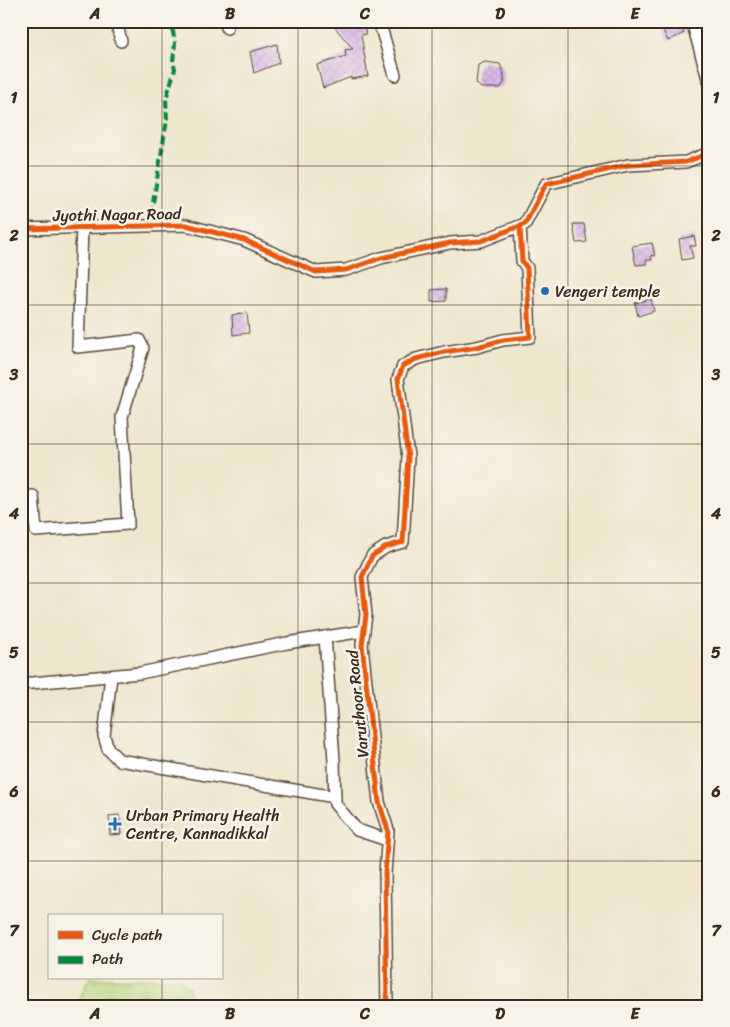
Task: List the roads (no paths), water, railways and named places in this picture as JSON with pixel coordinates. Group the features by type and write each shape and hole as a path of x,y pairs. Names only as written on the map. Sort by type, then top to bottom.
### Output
{"street":[{"path":"116,21 121,41"},
{"path":"378,21 395,75"},
{"path":"692,21 709,82"},
{"path":"520,226 525,224 546,184 628,165 686,162 709,152"},
{"name":"Jyothi Nagar Road","path":"21,229 186,225 244,240 316,272 346,270 381,258 450,243 481,241 520,226"},
{"name":"Varuthoor Road","path":"387,1006 385,874 388,830 379,802 362,645 366,615 362,577 372,556 386,547 403,542 408,457 398,378 403,366 416,359 503,340 530,337 527,268 522,261 520,226"},
{"path":"21,497 33,496 36,531 128,524 122,416 143,348 139,340 78,347 82,227"},
{"path":"21,684 140,674 288,642 364,631"},
{"path":"326,637 335,804 357,830 387,840"},
{"path":"111,676 104,736 108,749 119,760 335,797"}],"place":[{"name":"Vengeri temple","path":"545,291"},
{"name":"Urban Primary Health Centre, Kannadikkal","path":"115,824"}]}
